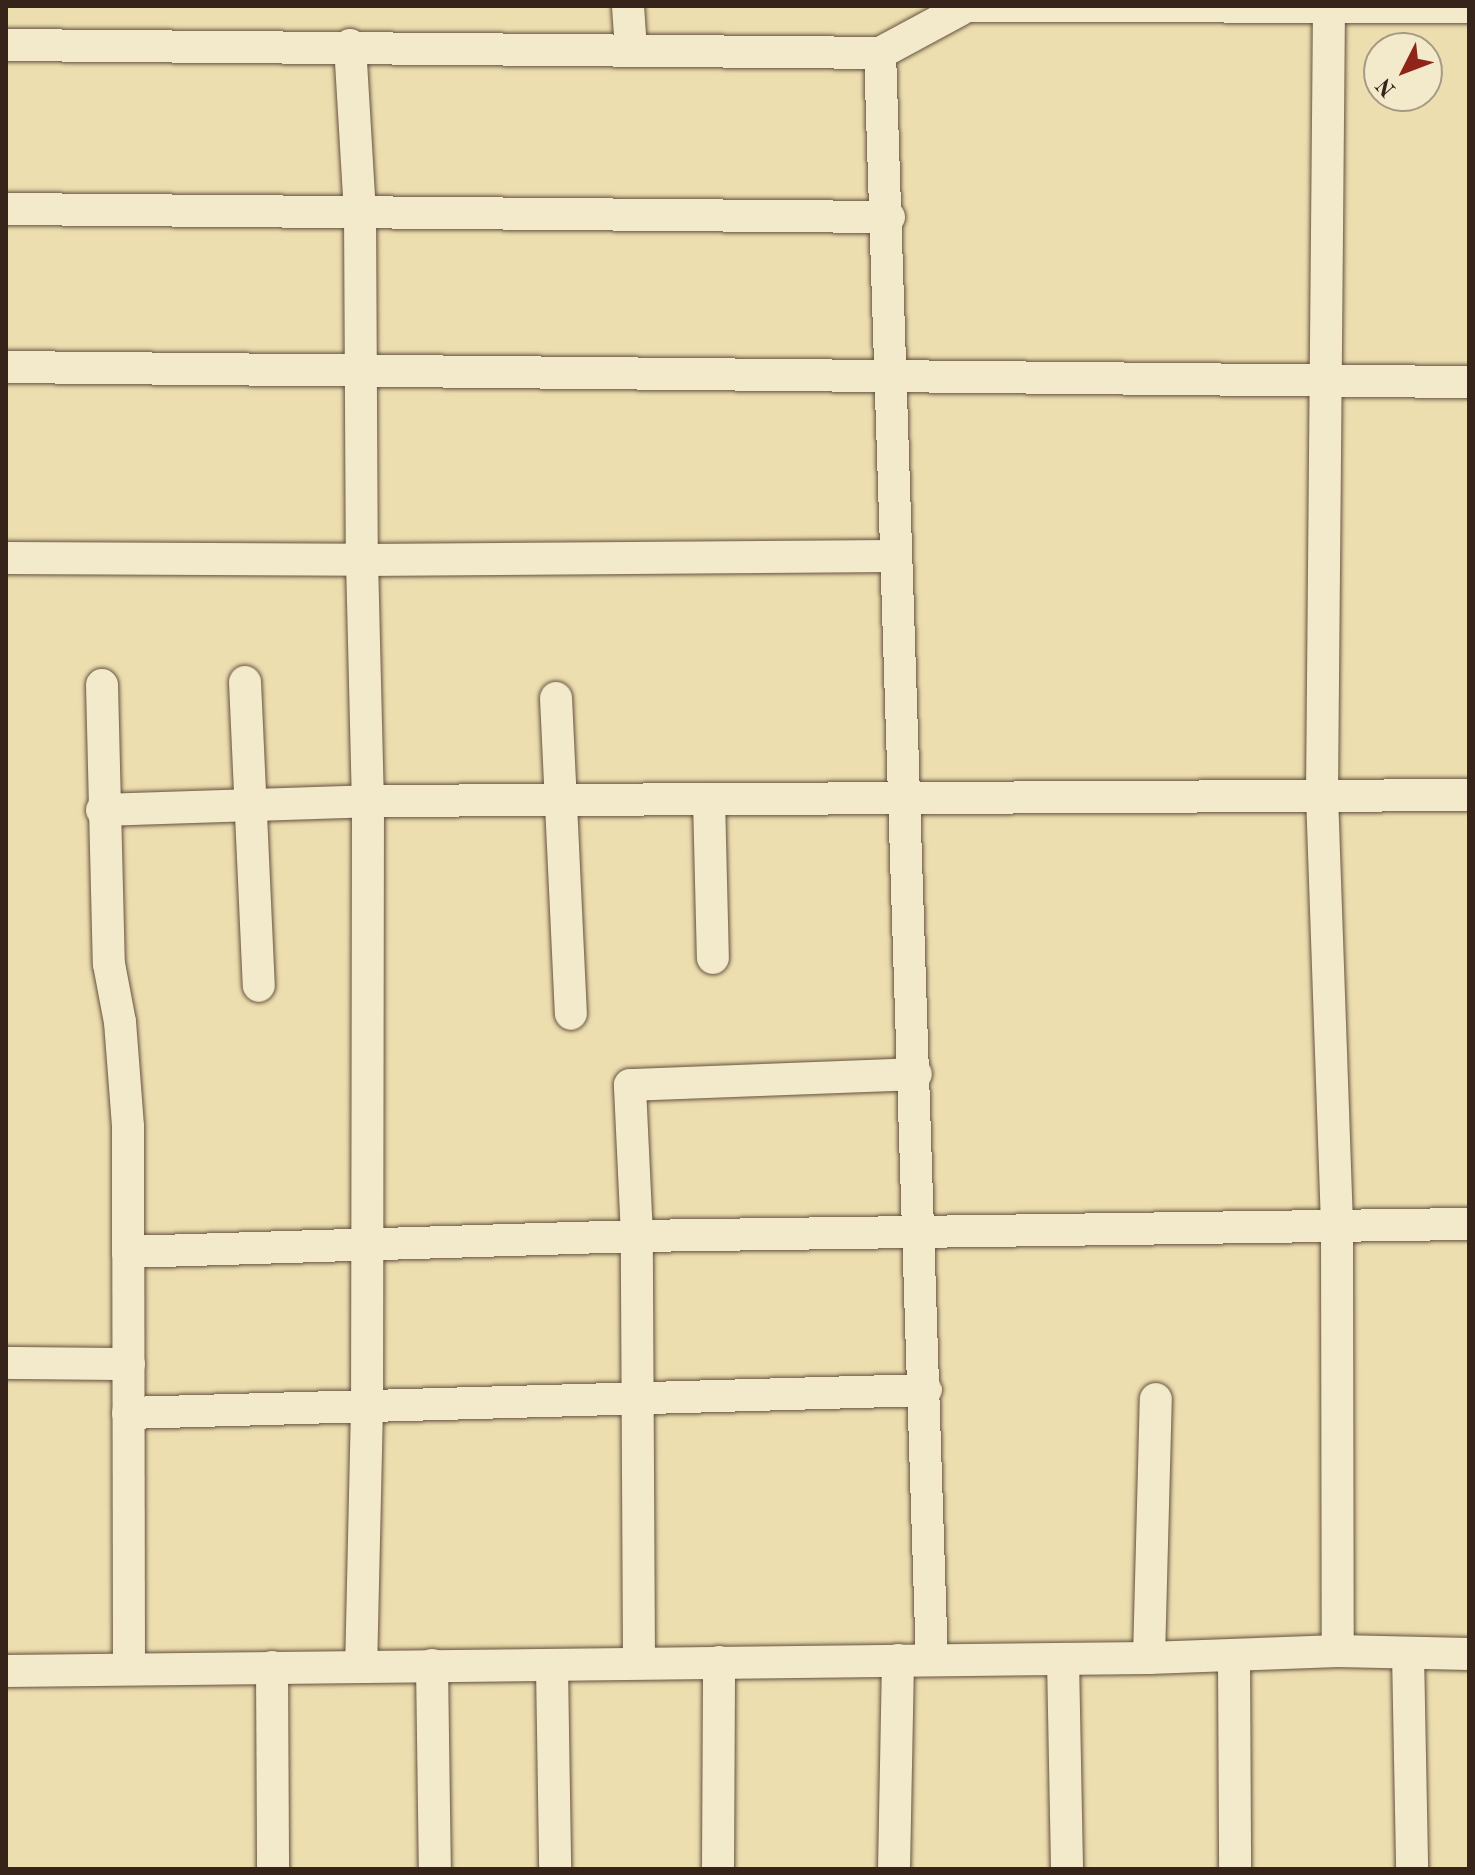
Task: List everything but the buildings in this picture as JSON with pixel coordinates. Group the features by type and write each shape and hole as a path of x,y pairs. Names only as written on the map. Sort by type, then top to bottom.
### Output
{"street":[{"path":"628,6 631,50"},
{"path":"1312,7 1327,380 1322,795 1337,1227 1338,1651"},
{"path":"6,45 350,45 880,53 960,8 1469,7"},
{"path":"350,45 360,211 359,371 368,801 364,1243 367,1407 361,1666"},
{"path":"880,53 889,217 893,556 907,797 932,1660"},
{"path":"6,209 889,217"},
{"path":"6,367 1469,382"},
{"path":"6,558 362,560 893,556"},
{"path":"245,682 259,986"},
{"path":"102,685 102,810 109,964 120,1022 128,1127 129,1669"},
{"path":"556,698 557,800 571,1014"},
{"path":"102,810 368,801 1469,795"},
{"path":"709,799 713,958"},
{"path":"639,1663 637,1236 630,1085 916,1074"},
{"path":"128,1252 637,1236 1469,1224"},
{"path":"6,1363 129,1364"},
{"path":"128,1413 926,1390"},
{"path":"1149,1658 1156,1399"},
{"path":"6,1671 1234,1657 1338,1651 1469,1654"},
{"path":"1408,1653 1412,1869"},
{"path":"1234,1657 1235,1869"},
{"path":"1063,1659 1067,1869"},
{"path":"894,1869 898,1660"},
{"path":"718,1869 719,1662"},
{"path":"432,1665 435,1869"},
{"path":"272,1667 273,1869"},
{"path":"552,1667 555,1869"}]}
